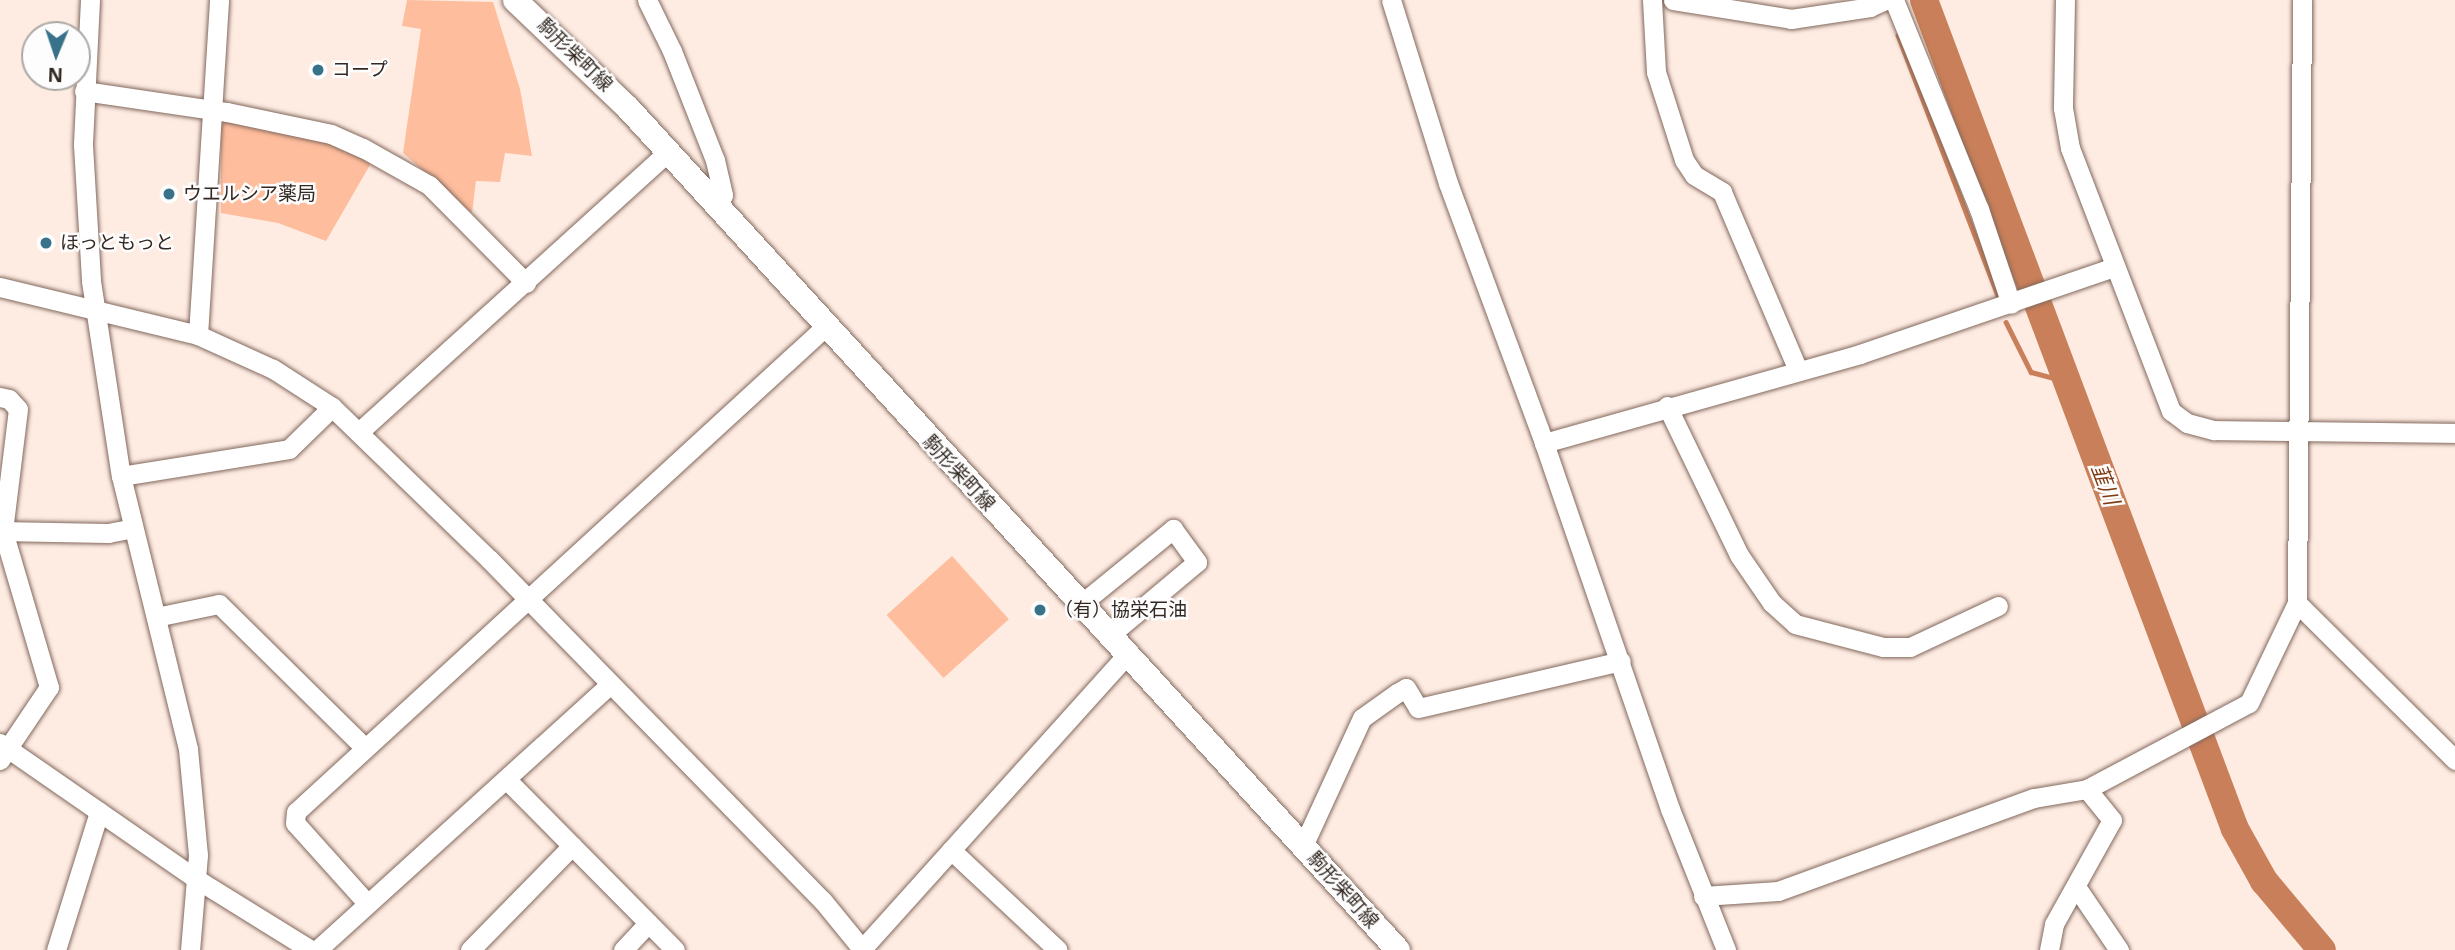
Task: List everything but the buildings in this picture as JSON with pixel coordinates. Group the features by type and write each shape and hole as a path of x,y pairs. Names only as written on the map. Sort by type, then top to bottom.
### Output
{"main road":[{"name":"駒形柴町線","path":"515,0 587,65 718,206 825,327 1303,846 1388,946"}],"street":[{"path":"89,21 90,0"},
{"path":"198,335 219,0"},
{"path":"647,0 672,51 715,160 723,195 718,206"},
{"path":"1391,0 1448,183 1544,443 1703,897 1726,950"},
{"path":"1652,0 1656,72 1684,160 1694,175 1722,192 1798,370"},
{"path":"1673,0 1712,3 1791,19 1870,7 1885,0"},
{"path":"1894,0 2015,302"},
{"path":"2065,0 2064,123 2114,267 2166,403 2180,419 2214,430 2455,433"},
{"path":"1703,897 1778,891 2034,798 2087,789 2249,703 2297,603 2302,0"},
{"path":"190,950 198,880 198,828 188,749 121,476 94,308 85,201 84,91 213,110 331,134 397,164 469,221 526,283"},
{"path":"360,431 668,152"},
{"path":"1544,443 1798,370 2015,302 2114,267"},
{"path":"0,287 198,335 272,369 332,407 360,431 824,901 862,949 1128,654"},
{"path":"366,902 294,818 365,748 825,327"},
{"path":"0,397 9,399 18,409 1,531 49,687 3,750 198,880 314,950 610,684"},
{"path":"1667,406 1739,555 1772,603 1795,624 1883,646 1910,647 1998,606"},
{"path":"121,476 289,449 332,407"},
{"path":"1,531 108,533 133,528"},
{"path":"1081,604 1173,529 1197,562 1110,635"},
{"path":"2297,603 2455,760"},
{"path":"156,617 219,604 365,748"},
{"path":"1303,846 1362,718 1397,693 1406,688 1418,708 1620,661"},
{"path":"506,779 675,950"},
{"path":"2049,950 2054,924 2077,888 2112,820 2087,789"},
{"path":"56,950 99,813"},
{"path":"470,950 572,846"},
{"path":"951,850 1054,948"},
{"path":"2077,888 2119,950"},
{"path":"623,950 648,923"}],"shaded area":[{"path":"407,0 493,2 520,89 532,156 505,153 500,182 476,181 472,213 403,153 421,29 402,26"},
{"path":"227,121 308,133 374,158 326,241 278,223 221,213 221,125"},
{"path":"952,556 1009,619 943,678 887,615"}],"waterway":[{"name":"韮川","path":"1924,0 2235,829 2264,881 2322,950"},
{"path":"1898,35 1998,296"},
{"path":"2006,322 2031,372 2065,381"}],"place":[{"name":"コープ","path":"318,70"},
{"name":"ウエルシア薬局","path":"169,194"},
{"name":"ほっともっと","path":"46,243"},
{"name":"（有）協栄石油","path":"1040,610"}]}
